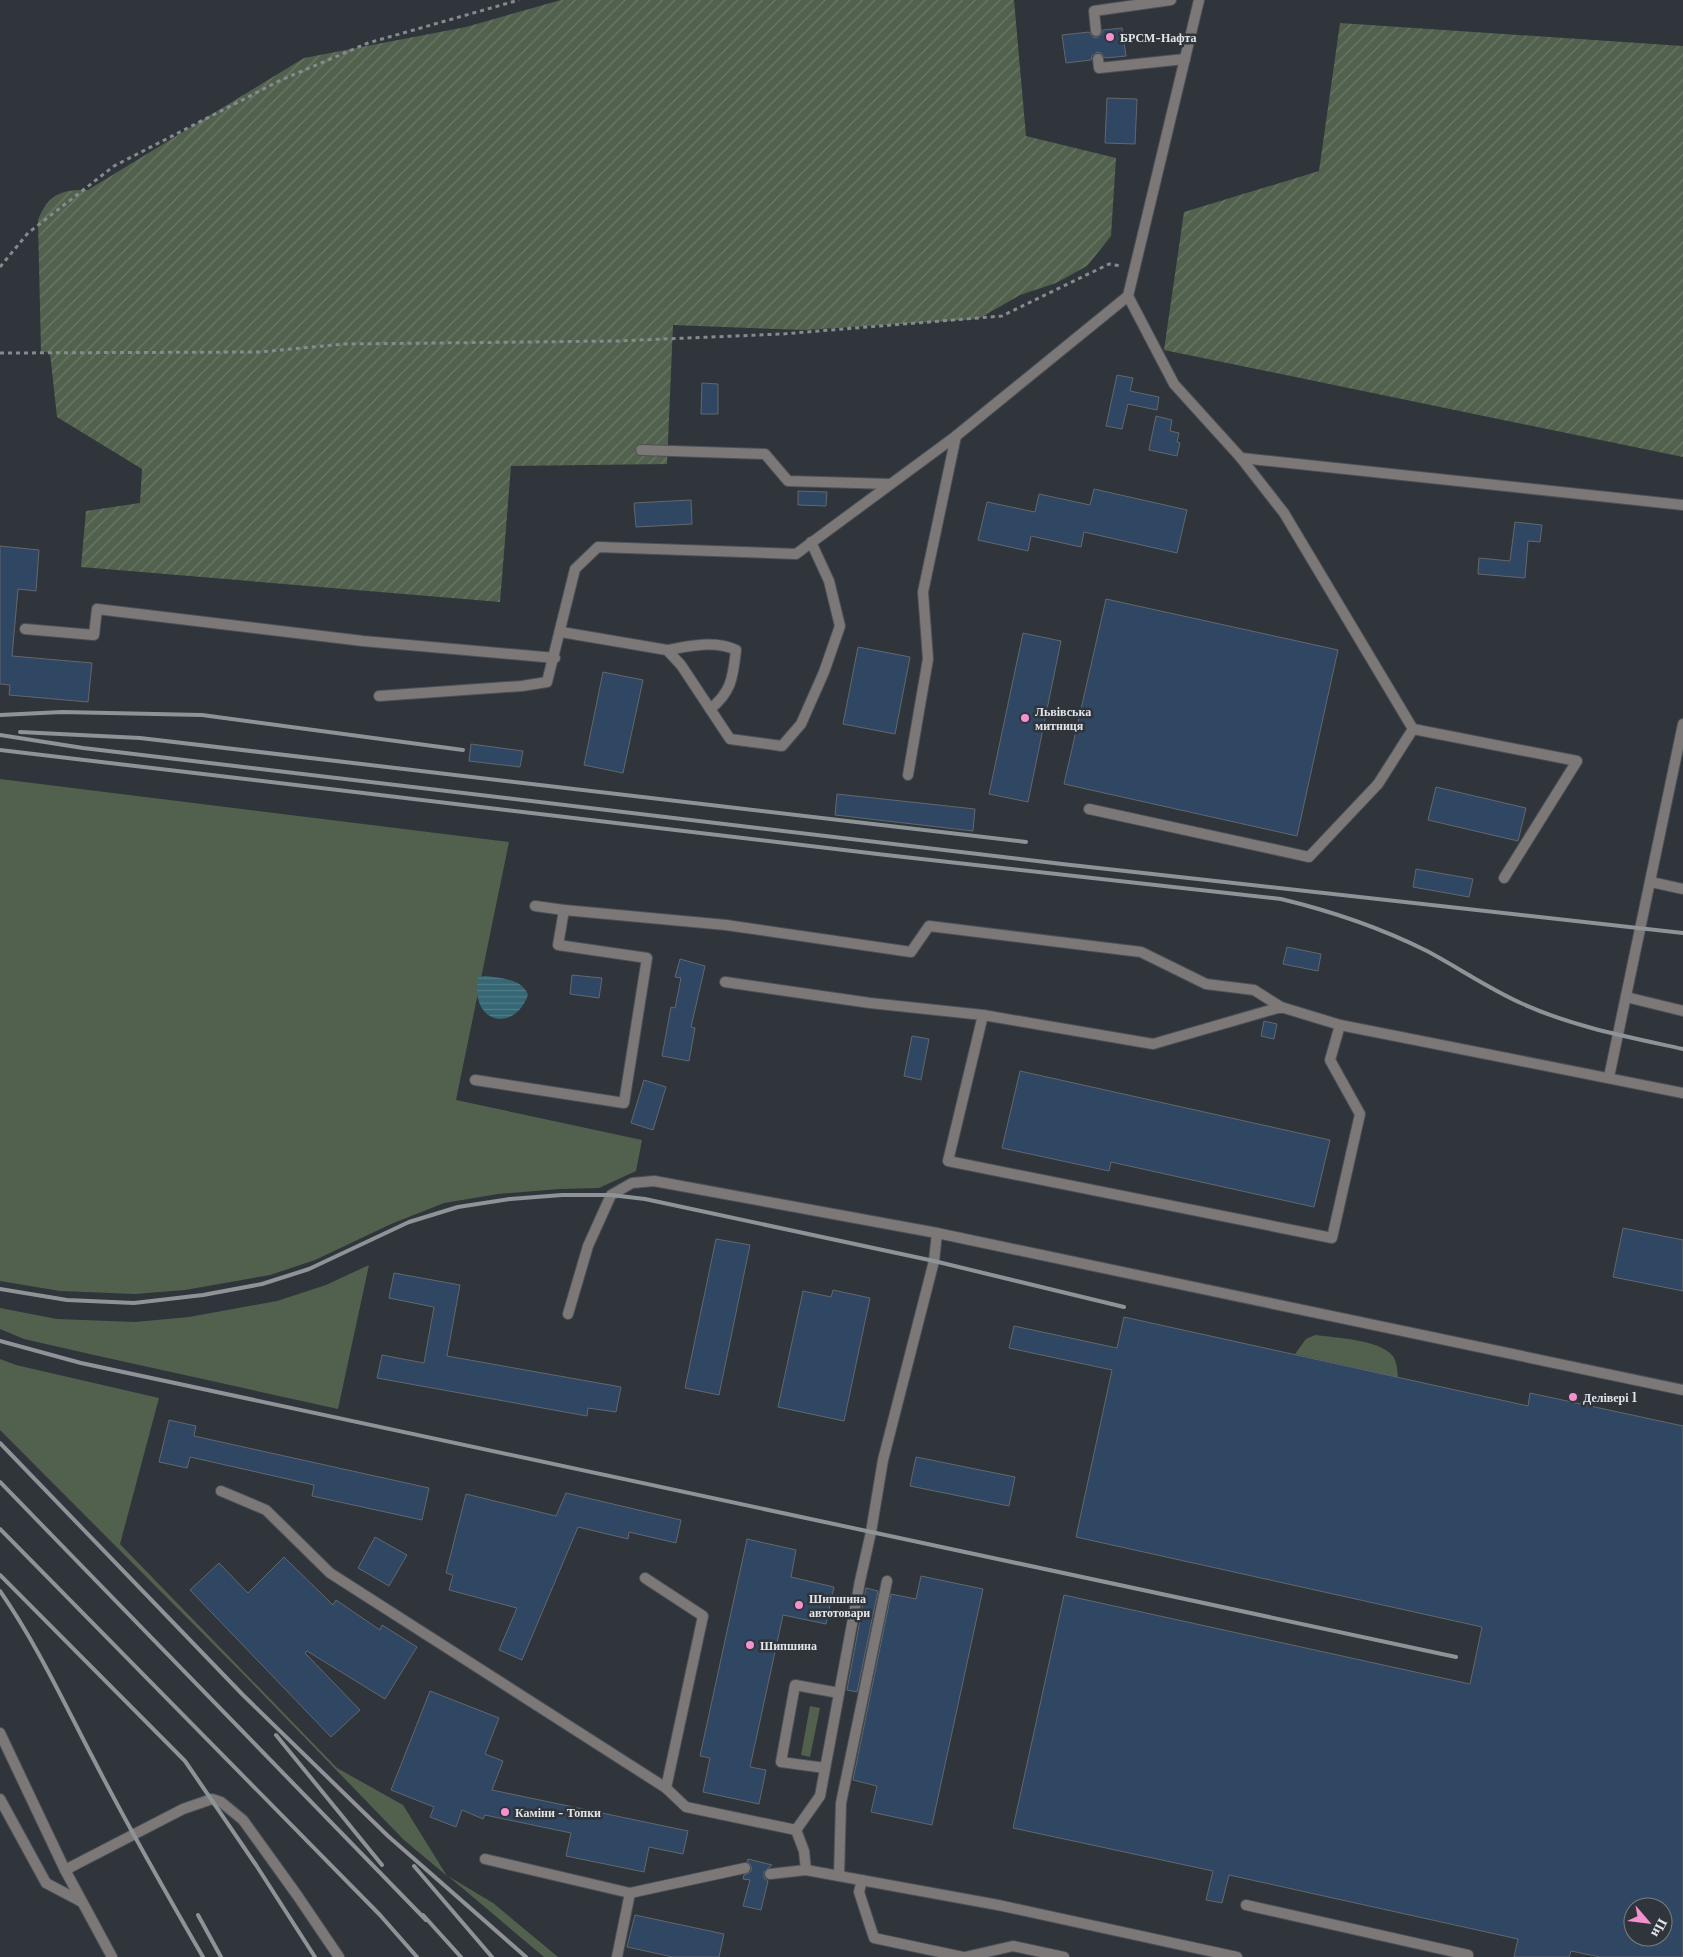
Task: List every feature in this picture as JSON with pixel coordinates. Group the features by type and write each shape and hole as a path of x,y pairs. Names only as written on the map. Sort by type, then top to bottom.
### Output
{"lane":[{"path":"1096,31 1094,10 1171,0"},
{"path":"379,696 522,686 547,682 575,569 598,547 796,554 956,436 1128,296 1199,0"},
{"path":"1098,59 1099,68 1185,58"},
{"path":"1128,296 1174,384 1241,458 1284,513 1413,729 1577,760 1504,878"},
{"path":"908,775 928,659 923,592 956,436"},
{"path":"641,450 765,454 788,481 890,484"},
{"path":"1241,458 1683,505"},
{"path":"667,650 681,665 730,739 782,746 801,724 824,672 840,626 829,581 811,542"},
{"path":"24,629 94,635 97,609 363,641 554,658"},
{"path":"560,632 667,650 698,645 726,645 736,650 733,680 720,701 710,709"},
{"path":"1608,1077 1616,1034 1626,997 1638,930 1651,882 1683,724"},
{"path":"1089,809 1309,857 1378,784 1413,729"},
{"path":"1651,882 1683,889"},
{"path":"535,906 726,924 911,952 929,926 1141,952 1206,984 1254,990 1281,1007 1340,1025 1683,1093"},
{"path":"475,1080 624,1103 648,958 558,945 564,910"},
{"path":"725,982 870,1003 984,1015 1153,1044 1281,1007"},
{"path":"1626,997 1683,1011"},
{"path":"984,1015 948,1161 1332,1238 1360,1114 1330,1060 1340,1025"},
{"path":"568,1314 588,1246 611,1196 632,1183 654,1181 937,1234 1683,1390"},
{"path":"796,1830 820,1796 883,1460 934,1261 937,1234"},
{"path":"221,1492 266,1510 330,1573 666,1788 686,1807 796,1830"},
{"path":"645,1578 702,1616 666,1788"},
{"path":"839,1876 841,1804 887,1581"},
{"path":"825,1768 781,1762 795,1685 839,1693"},
{"path":"0,1733 65,1870 112,1957"},
{"path":"0,1799 46,1882 83,1903"},
{"path":"65,1870 183,1809 212,1799 221,1802 243,1820 338,1957"},
{"path":"796,1830 804,1852 806,1870"},
{"path":"485,1859 630,1893 745,1868"},
{"path":"770,1874 806,1870 998,1905 1237,1957"},
{"path":"862,1880 859,1892 874,1938 964,1957 1013,1946 1064,1957"},
{"path":"617,1957 630,1893"},
{"path":"1246,1905 1468,1955 1468,1957"}],"path":[{"path":"0,267 28,233 114,166 272,84 368,43 519,0"},
{"path":"0,354 259,352 344,344 617,342 782,334 1002,316 1109,264 1134,269"}],"green space":[{"path":"561,0 1014,0 1026,136 1116,158 1111,236 1087,266 1056,283 1020,295 978,319 804,330 673,325 667,464 511,466 500,602 81,567 86,511 140,503 142,469 57,417 50,353 41,351 38,220 46,204 63,192 88,190 304,58 466,27"},
{"path":"1340,23 1683,46 1683,457 1164,350 1184,212 1319,171"},
{"path":"0,779 509,842 456,1100 642,1140 636,1171 599,1188 498,1194 444,1203 391,1224 315,1260 270,1275 185,1290 135,1294 60,1291 0,1281"},
{"path":"369,1265 338,1409 24,1339 0,1329 0,1308 57,1319 135,1322 189,1317 277,1301 326,1285"},
{"path":"1315,1335 1367,1342 1385,1350 1395,1360 1398,1377 1295,1354 1306,1339"},
{"path":"0,1359 16,1365 159,1398 120,1544 337,1768 403,1805 447,1876 404,1840 245,1676 0,1430"},
{"path":"810,1706 820,1708 810,1757 801,1755"},
{"path":"448,1876 493,1903 558,1957 544,1957"}],"water":[{"path":"486,976 516,982 525,990 528,995 521,1008 513,1015 503,1019 494,1018 486,1013 480,1004 477,992 478,977"}],"building":[{"path":"1122,28 1126,56 1105,58 1101,53 1097,52 1092,56 1091,60 1066,63 1062,35 1089,32 1093,37 1097,38 1102,34 1103,30"},
{"path":"1107,98 1137,99 1135,144 1105,143"},
{"path":"1117,375 1133,378 1130,391 1159,397 1157,410 1128,404 1122,429 1106,426"},
{"path":"702,383 718,384 718,414 701,414"},
{"path":"1156,416 1172,420 1170,431 1179,433 1177,442 1180,443 1177,456 1149,450"},
{"path":"1094,489 1187,510 1177,553 1084,532 1081,547 1031,536 1028,551 978,540 987,502 1035,512 1039,494 1090,505"},
{"path":"798,491 827,492 826,506 798,505"},
{"path":"691,500 692,524 636,527 634,503"},
{"path":"1515,522 1542,525 1540,542 1528,541 1525,578 1478,574 1479,558 1510,561"},
{"path":"0,546 39,550 36,591 18,589 12,656 92,663 88,702 9,695 10,685 0,684"},
{"path":"1106,599 1338,650 1297,836 1064,784"},
{"name":"Львівська митниця","path":"1023,633 1061,641 1028,802 989,794"},
{"path":"858,647 910,657 895,734 843,724"},
{"path":"603,672 643,680 623,773 584,765"},
{"path":"471,744 523,751 520,767 469,761"},
{"path":"1436,787 1526,808 1518,841 1428,820"},
{"path":"837,794 975,809 973,831 835,815"},
{"path":"1416,869 1473,879 1469,897 1413,887"},
{"path":"1287,947 1321,954 1318,971 1283,964"},
{"path":"680,959 705,966 691,1027 695,1028 689,1061 662,1056 671,1007 675,1008 681,978 675,977"},
{"path":"572,975 602,978 599,998 570,994"},
{"path":"1264,1021 1277,1024 1274,1039 1261,1036"},
{"path":"912,1036 929,1039 921,1080 904,1076"},
{"path":"1020,1071 1330,1140 1314,1207 1111,1162 1109,1171 1002,1148"},
{"path":"644,1080 666,1087 653,1130 631,1123"},
{"path":"1623,1228 1683,1240 1683,1291 1613,1277"},
{"path":"716,1239 750,1245 719,1395 685,1388"},
{"path":"394,1273 460,1285 447,1356 621,1387 616,1412 588,1408 587,1416 377,1378 382,1355 424,1363 434,1307 389,1298"},
{"path":"833,1290 870,1298 844,1421 778,1407 803,1291 831,1297"},
{"path":"1124,1317 1528,1406 1530,1393 1683,1426 1683,1957 1600,1957 1571,1951 1569,1957 1514,1957 1518,1939 1229,1875 1222,1903 1206,1900 1213,1871 1013,1828 1064,1595 1470,1684 1482,1627 1076,1537 1112,1370 1009,1348 1014,1326 1117,1348"},
{"path":"169,1420 196,1426 194,1436 429,1488 422,1520 312,1496 314,1485 190,1457 187,1468 159,1462"},
{"path":"916,1457 1015,1477 1009,1506 910,1486"},
{"path":"566,1493 681,1520 676,1543 629,1532 628,1539 578,1527 522,1660 499,1650 517,1608 449,1590 453,1575 446,1573 466,1494 556,1516"},
{"path":"375,1537 407,1555 389,1586 358,1568"},
{"path":"747,1539 796,1550 791,1577 834,1587 826,1624 783,1615 750,1767 766,1770 759,1804 703,1792 710,1758 700,1756"},
{"path":"284,1557 333,1605 336,1600 380,1630 382,1625 417,1647 385,1699 307,1651 305,1653 360,1710 331,1737 190,1590 219,1563 248,1593"},
{"path":"921,1576 983,1589 932,1825 871,1812 877,1786 853,1780 891,1594 916,1599"},
{"path":"866,1588 878,1591 857,1692 847,1690"},
{"path":"430,1691 499,1718 485,1754 503,1761 492,1790 688,1831 683,1854 649,1847 644,1872 566,1856 571,1833 485,1815 483,1819 462,1810 456,1827 430,1817 434,1807 391,1790"},
{"path":"748,1859 772,1865 764,1872 764,1878 768,1881 761,1910 743,1906 750,1880 743,1879 744,1875 752,1870 747,1862"},
{"path":"635,1915 724,1934 719,1957 673,1957 627,1947"}],"railway":[{"path":"0,715 62,712 202,715 463,750"},
{"path":"20,732 140,738 1026,842"},
{"path":"0,735 83,748 1062,864 1683,933"},
{"path":"0,750 886,855 1281,899 1337,915 1392,935 1427,951 1510,998 1542,1012 1602,1031 1683,1049"},
{"path":"0,1289 67,1300 134,1303 203,1295 262,1284 309,1269 409,1222 458,1207 510,1199 562,1195 611,1195 645,1199 934,1261 1124,1307"},
{"path":"0,1341 81,1363 1456,1657"},
{"path":"0,1443 243,1695 388,1836 526,1957"},
{"path":"0,1482 426,1920"},
{"path":"0,1529 380,1915 417,1957"},
{"path":"0,1575 185,1761 256,1865 315,1957"},
{"path":"0,1591 39,1654 122,1813 203,1957"},
{"path":"276,1735 382,1865"},
{"path":"414,1866 492,1957"},
{"path":"198,1915 221,1957"},
{"path":"423,1915 461,1957"}],"place":[{"name":"БРСМ-Нафта","path":"1110,37"},
{"name":"Львівська митниця","path":"1025,718"},
{"name":"Делівері 1","path":"1573,1397"},
{"name":"Шипшина автотовари","path":"799,1605"},
{"name":"Шипшина","path":"750,1645"},
{"name":"Каміни - Топки","path":"505,1812"}]}
